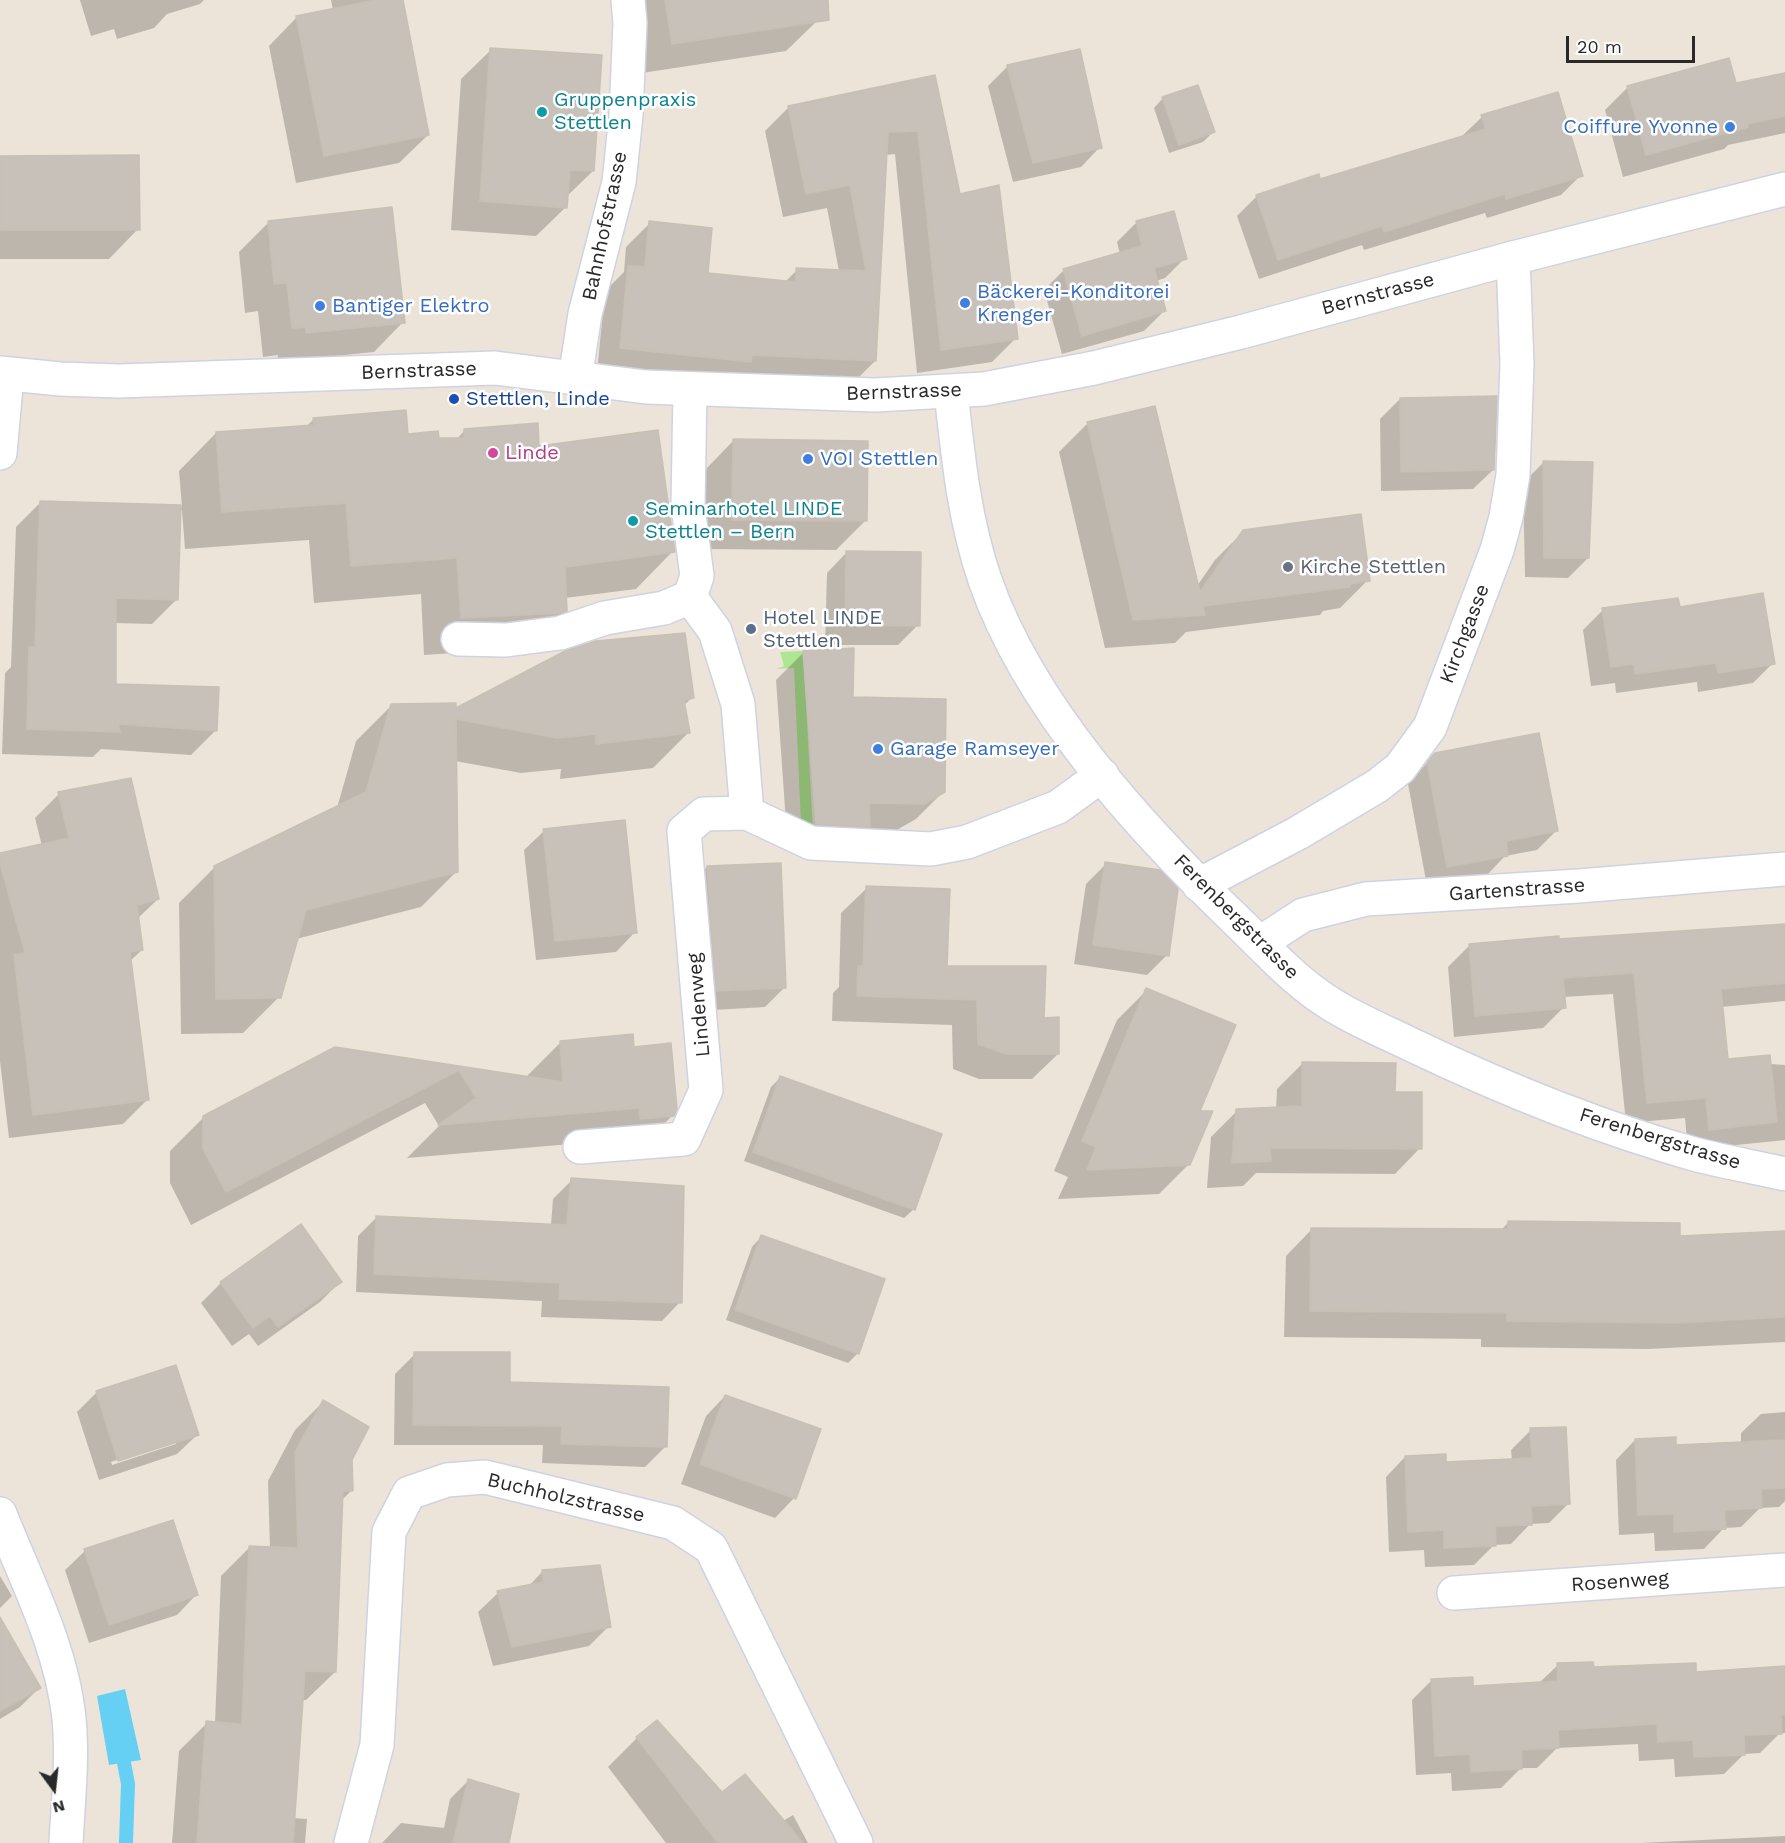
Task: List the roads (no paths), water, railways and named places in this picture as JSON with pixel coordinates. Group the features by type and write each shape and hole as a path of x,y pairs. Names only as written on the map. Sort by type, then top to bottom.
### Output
{"street":[{"name":"Bahnhofstrasse","path":"575,379 585,314 619,182 626,115 630,23 628,0"},
{"name":"Bernstrasse","path":"4,374 119,381 476,368 646,387 690,389 875,394 984,389 1094,368 1241,332 1512,258 1785,189"},
{"name":"Kirchgasse","path":"1199,885 1298,833 1377,786 1400,768 1430,727 1497,550 1506,517 1513,475 1517,364 1512,258"},
{"path":"0,453 4,374"},
{"path":"459,639 506,640 560,633 605,618 664,608 690,597 697,576 688,507 690,389"},
{"name":"Ferenbergstrasse","path":"951,392 964,500 985,581 1015,650 1055,712 1102,776 1199,885 1260,943 1319,996 1351,1015 1467,1071 1581,1116 1694,1154 1785,1174"},
{"path":"690,597 715,631 738,704 747,813"},
{"name":"Lindenweg","path":"580,1147 684,1139 706,1090 684,831 704,814 747,813 811,843 931,849 967,842 1058,807 1102,776"},
{"name":"Gartenstrasse","path":"1260,943 1303,915 1366,899 1580,886 1785,869"},
{"name":"Buchholzstrasse","path":"351,1843 377,1746 389,1532 409,1493 447,1480 485,1477 673,1523 711,1548 856,1843"},
{"path":"0,1514 48,1635 61,1675 69,1728 66,1843"},
{"name":"Rosenweg","path":"1454,1593 1785,1570"}],"water":[{"path":"125,1689 141,1760 109,1765 97,1696"}],"waterway":[{"path":"121,1747 128,1784 126,1843"}],"place":[{"name":"Gruppenpraxis Stettlen","path":"542,112"},
{"name":"Coiffure Yvonne","path":"1730,127"},
{"name":"Bäckerei-Konditorei Krenger","path":"965,303"},
{"name":"Bantiger Elektro","path":"320,306"},
{"name":"Stettlen, Linde","path":"454,399"},
{"name":"Linde","path":"493,453"},
{"name":"VOI Stettlen","path":"808,459"},
{"name":"Seminarhotel LINDE Stettlen – Bern","path":"633,521"},
{"name":"Kirche Stettlen","path":"1288,567"},
{"name":"Hotel LINDE Stettlen","path":"751,629"},
{"name":"Garage Ramseyer","path":"878,749"}]}
